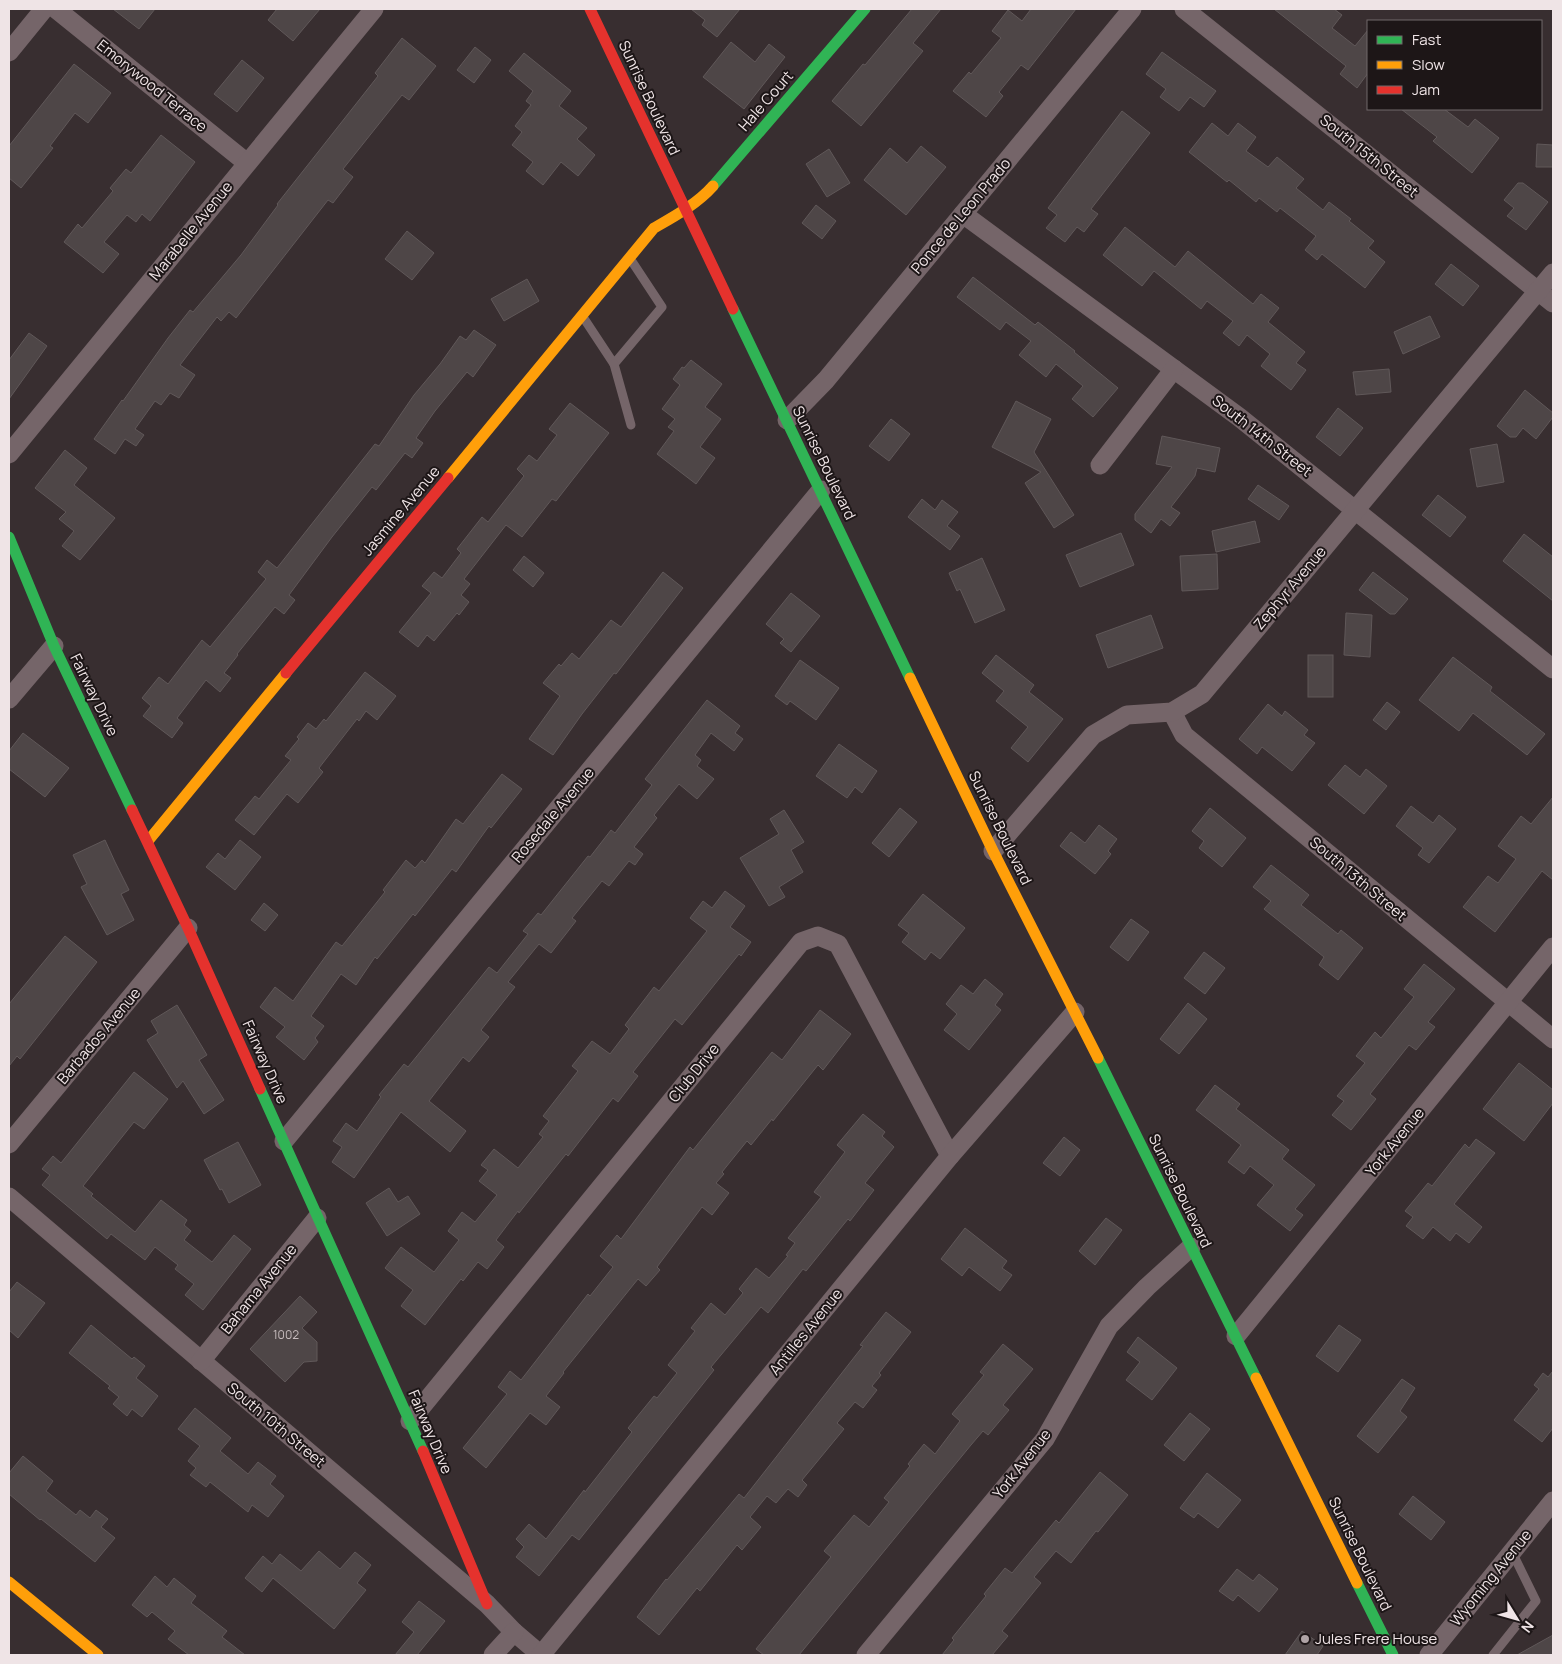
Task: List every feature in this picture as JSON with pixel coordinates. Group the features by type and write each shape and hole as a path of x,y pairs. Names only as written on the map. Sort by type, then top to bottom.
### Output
{"street":[{"path":"9,52 44,9"},
{"name":"Emorywood Terrace","path":"56,9 247,163"},
{"name":"Marabelle Avenue","path":"9,454 374,9"},
{"name":"Sunrise Boulevard","path":"590,9 993,851 1075,1012 1393,1655"},
{"name":"Hale Court","path":"686,209 705,195 865,9"},
{"name":"Ponce de Leon Prado","path":"787,420 826,380 1132,9"},
{"name":"South 15th Street","path":"1184,9 1553,303"},
{"name":"Jasmine Avenue","path":"148,841 654,228 686,209"},
{"name":"South 14th Street","path":"963,214 1239,417 1553,669"},
{"name":"Zephyr Avenue","path":"993,851 1093,735 1127,715 1172,712 1202,694 1553,274"},
{"path":"1100,465 1174,369"},
{"name":"Rosedale Avenue","path":"284,1141 821,490"},
{"name":"Fairway Drive","path":"9,537 54,646 188,928 410,1421 487,1604"},
{"path":"9,700 54,646"},
{"name":"South 13th Street","path":"1172,712 1184,735 1553,1039"},
{"name":"Barbados Avenue","path":"9,1144 188,928"},
{"name":"Club Drive","path":"410,1421 801,942 818,936 838,944 950,1156"},
{"name":"York Avenue","path":"1236,1336 1553,948"},
{"name":"Antilles Avenue","path":"541,1655 950,1156 1075,1012"},
{"name":"South 10th Street","path":"9,1197 487,1604 514,1632 541,1655"},
{"name":"Bahama Avenue","path":"201,1361 317,1218"},
{"name":"York Avenue","path":"866,1655 1045,1439 1109,1326 1147,1287 1191,1248"},
{"name":"Wyoming Avenue","path":"1429,1655 1553,1501"},
{"path":"9,1582 98,1655"},
{"path":"493,1655 514,1632"}],"lane":[{"path":"614,364 662,307 630,258"},
{"path":"582,316 614,364 631,424"},
{"path":"1494,1655 1536,1601 1512,1552"}],"building":[{"path":"113,9 155,9 139,29"},
{"path":"277,9 320,9 293,41 268,20"},
{"path":"691,9 740,9 717,37 702,25 705,20"},
{"path":"912,9 941,9 913,43 923,51 861,126 832,101"},
{"path":"1031,9 1076,9 1028,70 1021,65 999,92 1003,96 986,117 953,91 969,72 971,74 1001,38 992,31 1008,10 1022,21"},
{"path":"1274,9 1334,9 1342,15 1332,28 1355,46 1367,31 1367,74 1357,88 1340,74 1346,66"},
{"path":"402,38 436,66 409,100 402,95 343,169 353,177 333,203 328,200 236,318 229,312 221,321 217,317 180,365 195,375 179,398 170,393 161,405 155,401 135,429 144,435 136,446 125,439 115,454 94,439 190,310 193,312 241,255 277,204 378,76 375,73"},
{"path":"731,42 755,62 769,44 785,57 744,109 703,77"},
{"path":"475,47 491,60 474,83 457,70"},
{"path":"1162,52 1216,91 1204,107 1190,97 1179,111 1160,97 1166,89 1146,74"},
{"path":"524,53 571,91 559,106 587,128 577,139 595,155 578,176 561,162 543,185 526,171 533,162 512,145 522,132 515,126 531,105 526,101 533,91 509,71"},
{"path":"242,60 264,78 237,112 214,94"},
{"path":"74,64 111,93 88,123 75,113 50,146 53,148 21,188 9,178 9,146"},
{"path":"1402,110 1445,110 1468,127 1475,119 1499,138 1472,173 1433,141 1437,137"},
{"path":"1122,111 1150,133 1091,209 1098,214 1084,232 1077,227 1065,242 1046,228 1057,215 1048,208"},
{"path":"1212,123 1228,136 1238,123 1256,137 1246,151 1268,167 1277,157 1304,179 1296,188 1323,210 1329,202 1351,219 1349,221 1374,241 1368,248 1385,262 1365,288 1322,254 1317,260 1305,250 1316,236 1280,208 1277,212 1259,198 1256,202 1189,152"},
{"path":"161,135 195,162 150,221 142,214 136,222 127,215 104,242 119,254 103,273 64,242 78,224 82,228 113,191 110,188 126,169 131,173"},
{"path":"1537,144 1553,145 1553,167 1536,167"},
{"path":"921,146 946,167 906,215 864,180 890,148 907,163"},
{"path":"829,149 850,183 827,197 806,164"},
{"path":"1518,183 1523,183 1548,202 1526,230 1507,216 1514,208 1504,200"},
{"path":"816,205 836,221 822,239 802,223"},
{"path":"1125,227 1175,267 1188,251 1253,304 1261,294 1279,308 1268,322 1305,352 1296,363 1306,370 1291,390 1261,366 1270,354 1247,335 1239,346 1223,333 1233,321 1207,301 1201,309 1154,271 1142,286 1103,255"},
{"path":"407,231 434,253 412,280 385,259"},
{"path":"1451,264 1479,286 1463,306 1435,284"},
{"path":"973,277 1035,325 1038,322 1118,388 1093,417 1072,399 1083,386 1056,364 1046,377 1019,355 1031,341 1006,322 1000,330 957,297"},
{"path":"527,279 539,301 504,321 491,299"},
{"path":"1430,316 1440,337 1403,354 1394,332"},
{"path":"474,330 496,345 473,377 467,372 435,411 416,438 423,443 412,458 405,453 376,490 372,487 332,537 289,595 295,600 284,614 275,607 237,654 224,673 231,678 220,692 206,680 177,718 183,723 172,738 143,716 151,706 142,698 159,677 168,684 202,640 210,647 266,579 258,572 267,560 277,568 375,444 379,446 414,395 460,336 466,340"},
{"path":"29,333 47,346 9,399 9,360"},
{"path":"691,360 722,384 705,407 721,419 700,447 715,458 696,484 657,454 674,431 668,427 675,419 662,409 680,385 673,379 682,367 684,368"},
{"path":"1389,369 1391,392 1356,395 1353,372"},
{"path":"1525,390 1553,413 1553,417 1536,439 1523,428 1516,437 1510,437 1497,426"},
{"path":"1016,401 1051,419 1034,452 1074,515 1054,528 1025,483 1041,472 992,447"},
{"path":"570,403 609,433 556,501 552,499 522,537 506,525 464,579 470,584 461,595 469,602 459,615 457,613 434,641 427,635 418,647 399,632 431,593 422,586 434,572 442,578 461,553 457,549 482,517 488,522 524,476 517,469 529,455 537,461 557,435 549,429"},
{"path":"1338,408 1363,428 1340,456 1316,437"},
{"path":"891,419 910,434 889,461 869,446"},
{"path":"1162,436 1220,448 1215,472 1197,468 1195,476 1171,507 1180,513 1170,526 1161,519 1151,533 1135,520 1135,514 1172,467 1156,464"},
{"path":"1497,444 1504,482 1477,487 1470,449"},
{"path":"65,450 87,468 74,485 115,518 80,560 62,546 74,531 59,519 66,512 35,488"},
{"path":"1258,485 1289,506 1279,520 1248,499"},
{"path":"1438,495 1466,517 1450,537 1422,515"},
{"path":"922,499 935,510 942,500 958,512 947,526 960,536 950,550 908,517"},
{"path":"1255,521 1260,542 1216,552 1212,531"},
{"path":"1121,533 1134,565 1080,587 1066,555"},
{"path":"1524,534 1553,557 1553,601 1503,561"},
{"path":"1217,554 1218,589 1182,591 1180,556"},
{"path":"524,556 544,573 533,587 513,570"},
{"path":"982,558 1005,610 975,623 960,589 957,591 949,573"},
{"path":"663,572 683,588 616,674 614,673 582,714 553,755 529,739 560,696 543,683 559,664 561,666 572,653 579,659 611,620 621,627"},
{"path":"1373,572 1408,599 1395,614 1390,614 1359,590"},
{"path":"791,593 820,616 791,652 780,643 784,639 766,624"},
{"path":"1346,613 1372,615 1370,657 1344,655"},
{"path":"1151,615 1163,648 1108,668 1096,635"},
{"path":"996,655 1034,685 1029,692 1063,719 1028,762 1011,748 1028,727 996,701 1004,691 982,673"},
{"path":"1308,655 1333,655 1333,697 1308,697"},
{"path":"1453,657 1492,687 1490,691 1545,734 1527,755 1473,713 1459,731 1419,700"},
{"path":"800,660 839,688 816,720 790,701 787,705 775,696"},
{"path":"365,672 396,696 377,720 366,711 359,721 357,719 319,768 323,772 298,803 287,794 254,835 235,820 255,796 259,799 291,760 285,756 299,739 297,737 308,723 316,729 324,719 326,721"},
{"path":"707,700 740,726 735,733 743,739 734,751 711,733 695,755 701,760 697,766 714,779 697,799 679,784 654,815 657,818 634,847 643,854 635,865 629,861 609,886 602,881 572,918 576,921 551,953 539,944 508,982 515,987 481,1030 489,1037 469,1062 463,1057 429,1101 466,1131 450,1152 401,1112 354,1178 332,1162 342,1147 333,1141 346,1123 357,1131 381,1097 379,1095 404,1064 408,1067 489,967 497,973 528,934 523,931 538,913 541,915 611,830 615,833 652,785 645,779"},
{"path":"1387,702 1400,712 1386,730 1373,720"},
{"path":"1268,704 1282,716 1285,711 1308,730 1304,735 1315,743 1292,771 1262,747 1257,754 1239,739"},
{"path":"23,733 69,768 45,797 9,769 9,751"},
{"path":"839,744 877,771 862,793 855,787 847,798 816,776"},
{"path":"1345,765 1360,777 1366,769 1387,786 1364,814 1328,785"},
{"path":"502,774 522,789 491,828 489,826 456,872 452,869 415,916 413,914 377,959 375,957 356,985 341,974 311,1016 324,1026 315,1038 318,1042 304,1060 276,1037 285,1027 260,1007 275,987 293,1001 336,942 342,946 385,892 383,890 406,860 415,868 422,860 425,863 456,819 463,824"},
{"path":"1553,797 1553,880 1542,871 1495,932 1463,907 1488,876 1498,883 1516,859 1498,846 1521,816 1531,824"},
{"path":"1411,806 1433,823 1439,815 1456,829 1429,863 1418,855 1423,848 1396,826"},
{"path":"900,808 917,822 889,857 872,843"},
{"path":"1210,808 1246,838 1222,867 1199,848 1204,841 1192,831"},
{"path":"784,810 804,842 791,850 803,872 779,887 785,897 769,906 740,858 779,834 770,819"},
{"path":"1099,825 1117,839 1108,851 1111,854 1095,874 1060,846 1071,832 1085,843"},
{"path":"105,840 129,890 121,894 134,920 107,935 81,887 87,884 73,855"},
{"path":"240,840 261,857 235,890 206,867 218,853 225,859"},
{"path":"1271,865 1309,895 1301,905 1338,934 1341,930 1363,948 1338,980 1319,965 1324,957 1264,909 1271,901 1253,887"},
{"path":"725,891 745,906 730,927 751,942 741,956 739,954 682,1025 675,1019 633,1072 638,1076 618,1102 613,1098 568,1156 566,1154 519,1213 518,1211 496,1240 504,1247 487,1269 478,1262 463,1281 461,1279 425,1325 401,1306 413,1290 385,1268 401,1247 434,1272 459,1240 448,1231 462,1212 475,1222 497,1195 479,1181 488,1170 481,1165 494,1149 518,1168 543,1137 539,1134 549,1121 543,1116 578,1071 572,1066 592,1041 610,1054 629,1029 625,1025 654,987 659,991 707,931 690,918 703,901 712,908"},
{"path":"923,894 965,928 940,959 931,952 925,960 902,942 909,933 898,925"},
{"path":"264,903 278,915 265,931 251,920"},
{"path":"1131,919 1149,932 1128,961 1110,947"},
{"path":"65,936 97,962 20,1059 17,1056 9,1066 9,1004"},
{"path":"1204,952 1225,968 1205,994 1184,978"},
{"path":"1424,964 1455,989 1428,1022 1435,1027 1416,1050 1409,1045 1370,1094 1376,1099 1351,1130 1332,1115 1344,1101 1337,1096 1365,1063 1356,1056 1375,1032 1381,1038 1414,997 1404,989"},
{"path":"985,979 1003,994 995,1005 1001,1010 969,1050 944,1030 957,1014 946,1004 961,985 973,994"},
{"path":"1188,1003 1207,1019 1179,1054 1160,1039"},
{"path":"177,1005 207,1055 199,1060 224,1100 204,1114 183,1081 177,1088 147,1040 158,1033 151,1021"},
{"path":"820,1010 851,1034 823,1070 818,1065 773,1121 772,1119 751,1145 747,1141 722,1172 724,1174 716,1183 729,1193 712,1215 702,1207 657,1267 660,1270 646,1286 638,1279 563,1372 546,1396 560,1407 546,1425 530,1413 486,1468 463,1448 507,1394 498,1387 510,1371 521,1380 588,1294 590,1296 613,1267 600,1256 617,1235 621,1239 690,1147 693,1150 772,1052 782,1060"},
{"path":"1519,1063 1553,1090 1553,1103 1524,1141 1483,1109"},
{"path":"134,1072 168,1099 144,1129 134,1122 83,1186 93,1194 91,1196 135,1232 161,1200 187,1220 184,1225 191,1231 184,1240 212,1262 234,1235 251,1249 203,1310 185,1295 194,1284 175,1269 178,1265 155,1247 145,1260 111,1234 107,1239 42,1185 50,1175 42,1169 53,1156 61,1163"},
{"path":"1215,1085 1240,1104 1236,1109 1289,1150 1282,1159 1315,1185 1295,1209 1303,1215 1290,1231 1257,1205 1274,1185 1250,1166 1244,1174 1228,1162 1241,1145 1196,1110"},
{"path":"863,1114 885,1132 882,1136 894,1147 865,1183 874,1190 850,1221 848,1219 806,1271 803,1269 768,1313 761,1307 711,1367 714,1370 579,1540 572,1535 539,1576 516,1557 524,1547 516,1539 529,1524 546,1539 584,1490 585,1492 632,1432 628,1428 654,1396 657,1398 677,1373 668,1365 695,1331 691,1328 711,1303 725,1315 743,1293 739,1289 756,1268 769,1278 788,1256 786,1255 795,1243 788,1238 821,1197 814,1192 845,1152 837,1145"},
{"path":"1064,1137 1080,1150 1060,1176 1043,1163"},
{"path":"1476,1139 1495,1153 1454,1204 1482,1227 1469,1243 1456,1233 1450,1241 1433,1227 1423,1239 1406,1226 1413,1217 1405,1211 1428,1183 1432,1186 1465,1144 1469,1148"},
{"path":"238,1142 261,1185 229,1203 204,1160"},
{"path":"389,1188 398,1202 408,1196 420,1214 387,1236 366,1203"},
{"path":"1106,1218 1122,1230 1095,1265 1079,1251"},
{"path":"965,1228 1007,1261 1002,1268 1012,1275 1000,1291 969,1267 962,1276 941,1259"},
{"path":"17,1282 45,1303 18,1338 9,1330 9,1292"},
{"path":"300,1296 317,1312 302,1328 317,1342 317,1361 304,1362 285,1382 250,1349"},
{"path":"886,1312 911,1332 879,1373 881,1375 872,1386 877,1390 863,1408 855,1402 837,1423 844,1429 802,1480 807,1485 798,1497 788,1489 776,1503 767,1496 750,1517 761,1527 742,1550 737,1545 700,1591 697,1588 659,1635 637,1617 666,1579 739,1494 744,1498 863,1346 860,1345"},
{"path":"91,1325 132,1359 134,1357 145,1366 136,1378 158,1396 142,1417 132,1409 127,1416 113,1404 119,1397 108,1388 110,1386 69,1353"},
{"path":"1339,1325 1361,1340 1338,1372 1316,1356"},
{"path":"1138,1337 1177,1368 1152,1400 1126,1380 1140,1362 1127,1352"},
{"path":"1003,1344 1033,1369 1003,1405 1009,1410 988,1435 983,1431 971,1445 799,1655 764,1655 756,1649 831,1557 824,1551 854,1515 869,1527 889,1502 884,1498 910,1466 908,1464 924,1444 935,1454 960,1421 952,1414 984,1375 980,1372"},
{"path":"1553,1371 1553,1428 1542,1442 1514,1420 1539,1389 1534,1385 1543,1373 1548,1377"},
{"path":"1402,1379 1415,1388 1400,1411 1407,1417 1378,1453 1357,1436"},
{"path":"195,1408 231,1438 220,1451 248,1474 258,1462 276,1476 270,1484 284,1496 268,1517 252,1505 248,1512 210,1482 206,1487 190,1475 196,1468 188,1461 200,1446 178,1429"},
{"path":"1190,1413 1210,1429 1184,1461 1164,1445"},
{"path":"23,1456 53,1481 46,1491 76,1515 80,1510 90,1518 96,1510 108,1519 101,1527 115,1538 95,1562 9,1494 9,1473"},
{"path":"1100,1472 1128,1495 1071,1563 1056,1551 1034,1577 1041,1583 1002,1631 1008,1636 992,1655 942,1655 954,1640 952,1638 986,1596 984,1594 1005,1568 1012,1573 1056,1520 1059,1523"},
{"path":"1207,1473 1241,1500 1218,1528 1198,1513 1194,1518 1180,1508"},
{"path":"1413,1496 1445,1522 1431,1540 1399,1514"},
{"path":"319,1551 340,1569 355,1552 371,1565 357,1583 366,1590 334,1629 273,1578 262,1592 245,1578 263,1556 272,1564 280,1554 301,1571"},
{"path":"1237,1569 1253,1581 1259,1574 1278,1589 1259,1612 1238,1595 1233,1601 1219,1591"},
{"path":"155,1576 167,1587 174,1578 196,1596 191,1603 227,1631 222,1637 245,1655 189,1655 168,1639 175,1631 152,1612 147,1617 132,1605"},
{"path":"419,1601 445,1621 417,1655 395,1655 414,1632 402,1622"},
{"name":"Jules Frere House","path":"1302,1631 1323,1646 1317,1655 1285,1655"},
{"path":"1553,1635 1553,1655 1517,1655"}],"traffic: fast":[{"path":"713,186 865,9"},
{"path":"733,309 910,678"},
{"path":"9,537 54,646 132,810"},
{"path":"1098,1058 1256,1378"},
{"path":"260,1089 423,1451"},
{"path":"1357,1583 1393,1655"}],"traffic: slow":[{"path":"448,478 654,228 693,204 713,186"},
{"path":"148,841 286,673"},
{"path":"910,678 993,851 1098,1058"},
{"path":"1256,1378 1357,1583"},
{"path":"9,1582 98,1655"}],"traffic: jam":[{"path":"590,9 733,309"},
{"path":"286,673 448,478"},
{"path":"132,810 188,928 260,1089"},
{"path":"423,1451 487,1604"}],"place":[{"name":"Jules Frere House","path":"1305,1639"}]}
